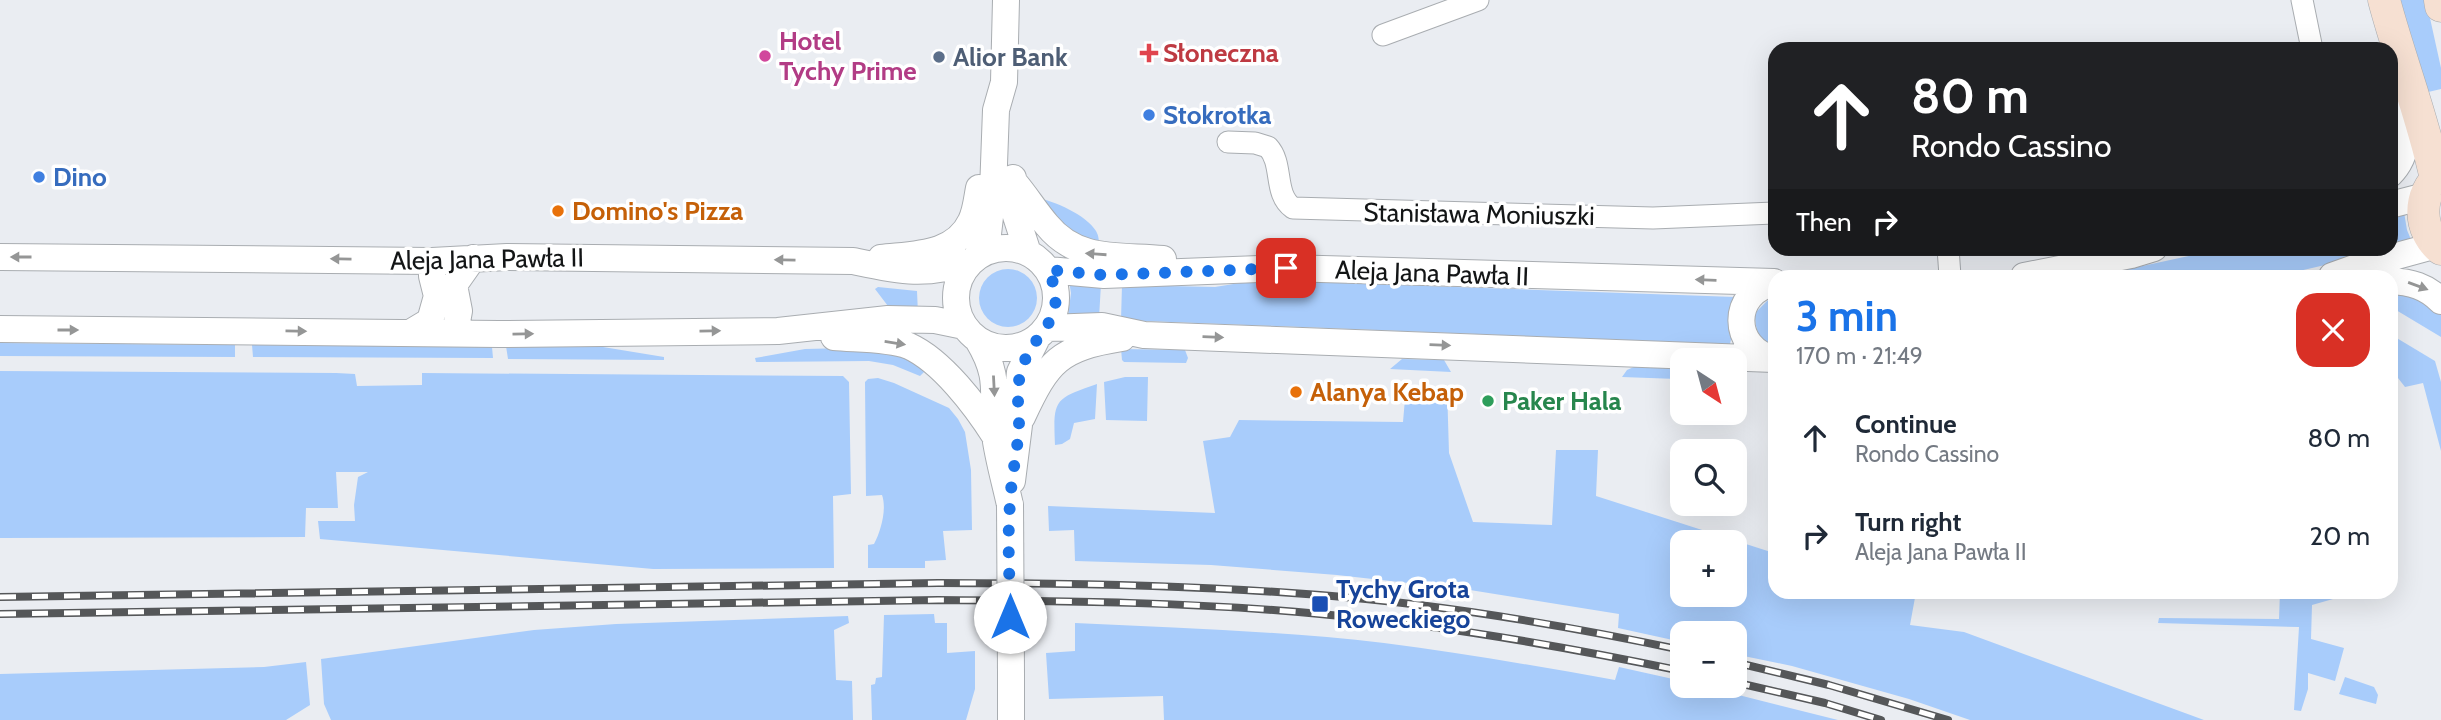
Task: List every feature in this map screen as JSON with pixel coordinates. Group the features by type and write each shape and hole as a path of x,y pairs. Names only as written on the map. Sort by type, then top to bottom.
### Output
{"main road":[{"path":"2384,0 2396,42"},
{"path":"2440,0 2441,6"},
{"path":"2398,51 2427,136 2434,183 2424,222 2429,235 2439,247"}],"street":[{"path":"1006,0 1004,82 1010,111 1015,213 1038,261 1054,284 1057,299 1054,314 1020,372 1007,430"},
{"path":"1383,34 1478,0"},
{"path":"2301,0 2310,42"},
{"path":"2398,164 2407,140 2409,114 2401,62"},
{"path":"1004,82 996,110 988,234 961,275 956,292 957,310 990,360 1007,430 1011,720"},
{"name":"Stanisława Moniuszki","path":"1228,142 1268,146 1277,161 1284,199 1293,208 1653,218 1768,213"},
{"path":"853,261 932,252 954,242 972,220 981,181 995,155"},
{"path":"1014,182 1056,236 1083,253 1286,268"},
{"path":"2398,201 2434,183"},
{"path":"2349,270 2439,247"},
{"path":"974,259 1002,248 1015,248 1038,261"},
{"path":"2054,270 2123,256"},
{"path":"2101,270 2106,265 2132,256"},
{"name":"Aleja Jana Pawła II","path":"0,257 227,258 432,268 473,258 853,261 892,270 922,273 950,269 974,259"},
{"path":"457,322 454,285 473,258"},
{"name":"Aleja Jana Pawła II","path":"1038,261 1104,275 1286,268 1768,283"},
{"path":"410,332 430,321 437,296 432,268"},
{"path":"2398,282 2413,283 2431,291 2441,301"},
{"path":"1768,285 1751,296 1743,309 1741,320 1744,335 1750,345 1768,357"},
{"path":"778,331 888,319 935,320 971,333 991,347 1006,349 1022,346 1041,334 1102,326 1144,335"},
{"path":"0,330 410,332 457,322 778,331 908,346 932,362 977,408 1007,430"},
{"path":"1007,430 1045,372 1058,360 1079,348 1102,341 1144,335 1768,359"}],"shaded area":[{"path":"2399,0 2426,0 2441,68 2441,89 2424,93"},
{"path":"1037,198 1078,214 1097,233 1099,247 1082,245"},
{"path":"2404,212 2412,242 2398,245 2398,214"},
{"path":"2189,256 2350,256 2351,259 2303,270 2124,270"},
{"path":"1008,269 1029,277 1037,298 1029,319 1008,327 987,319 979,298 987,277"},
{"path":"1258,280 1735,297 1729,310 1730,344 1121,320 1122,285 1215,287"},
{"path":"1069,281 1101,284 1099,318 1068,316 1071,293"},
{"path":"878,287 917,291 918,314 891,310 875,289"},
{"path":"2398,289 2405,289 2441,310 2441,337 2398,311"},
{"path":"1768,300 1768,342 1758,333 1755,313"},
{"path":"2398,339 2435,361 2441,382 2441,451 2423,383 2405,387 2398,378"},
{"path":"0,343 235,345 235,357 0,356"},
{"path":"252,345 492,347 493,358 253,357"},
{"path":"506,346 603,347 664,357 664,360 508,359"},
{"path":"888,347 927,369 920,376 893,365 869,361 756,362 755,358 805,349"},
{"path":"1121,349 1185,350 1188,358 1186,363 1124,362"},
{"path":"1402,359 1444,360 1451,372 1390,369"},
{"path":"1636,366 1670,368 1670,379 1622,377 1627,370"},
{"path":"0,371 336,373 355,374 357,386 422,385 422,373 843,376 849,382 851,494 833,496 834,568 653,569 320,539 318,521 355,521 358,477 368,472 336,472 338,508 306,508 305,537 0,538"},
{"path":"1125,377 1148,377 1147,421 1106,420 1104,382"},
{"path":"878,378 949,408 965,432 971,470 972,530 943,531 946,560 925,561 925,568 868,568 868,545 874,544 877,539 884,507 882,495 866,496 865,382"},
{"path":"1097,384 1095,419 1074,423 1070,439 1055,445 1055,418 1059,403 1072,393"},
{"path":"1406,387 1447,387 1449,453 1473,522 1552,525 1556,450 1598,450 1596,496 1702,530 1670,530 1670,607 1747,607 1747,544 1768,551 1768,599 1915,599 1910,625 1964,632 2204,720 1970,720 1909,699 1792,666 1747,657 1747,621 1670,621 1670,639 1618,628 1619,614 1470,590 1337,575 1211,565 1075,561 1074,530 1049,531 1048,506 1215,513 1203,441 1230,437 1239,420 1403,422"},
{"path":"2280,599 2333,599 2312,605 2311,639 2344,648 2335,681 2308,673 2308,689 2301,711 2294,710 2299,627 2158,623 2159,618 2279,619"},
{"path":"934,614 935,623 947,623 947,653 975,651 975,689 966,720 872,720 871,685 875,684 876,678 882,677 884,615"},
{"path":"848,616 849,623 834,630 836,680 852,681 853,720 331,720 324,704 321,659 534,630 616,624"},
{"path":"1075,623 1230,630 1345,639 1471,655 1615,680 1619,667 1670,678 1670,698 1747,697 1838,720 1164,720 1163,696 1049,699 1046,653 1075,651"},
{"path":"306,662 310,705 286,720 0,720 0,674 264,667"},
{"path":"2345,677 2374,687 2378,695 2376,704 2339,694"}],"railway":[{"path":"0,597 938,583 1129,585 1272,592 1411,604 1547,624 1670,648"},
{"path":"0,614 938,600 1129,603 1272,610 1411,624 1547,645 1670,669"},
{"path":"1747,665 1829,685 1948,720"},
{"path":"1747,685 1825,703 1881,720"}],"place":[{"name":"Słoneczna","path":"1149,53"},
{"name":"Hotel Tychy Prime","path":"765,56"},
{"name":"Alior Bank","path":"939,57"},
{"name":"Stokrotka","path":"1149,115"},
{"name":"Dino","path":"39,177"},
{"name":"Domino's Pizza","path":"558,211"},
{"name":"Alanya Kebap","path":"1296,392"},
{"name":"Paker Hala","path":"1488,401"},
{"name":"Tychy Grota Roweckiego","path":"1320,604"}],"route":[{"path":"1010,617 1010,505 1019,425 1018,390 1020,372 1035,340 1047,328 1054,314 1057,299 1048,270 1104,275 1286,268"}]}
